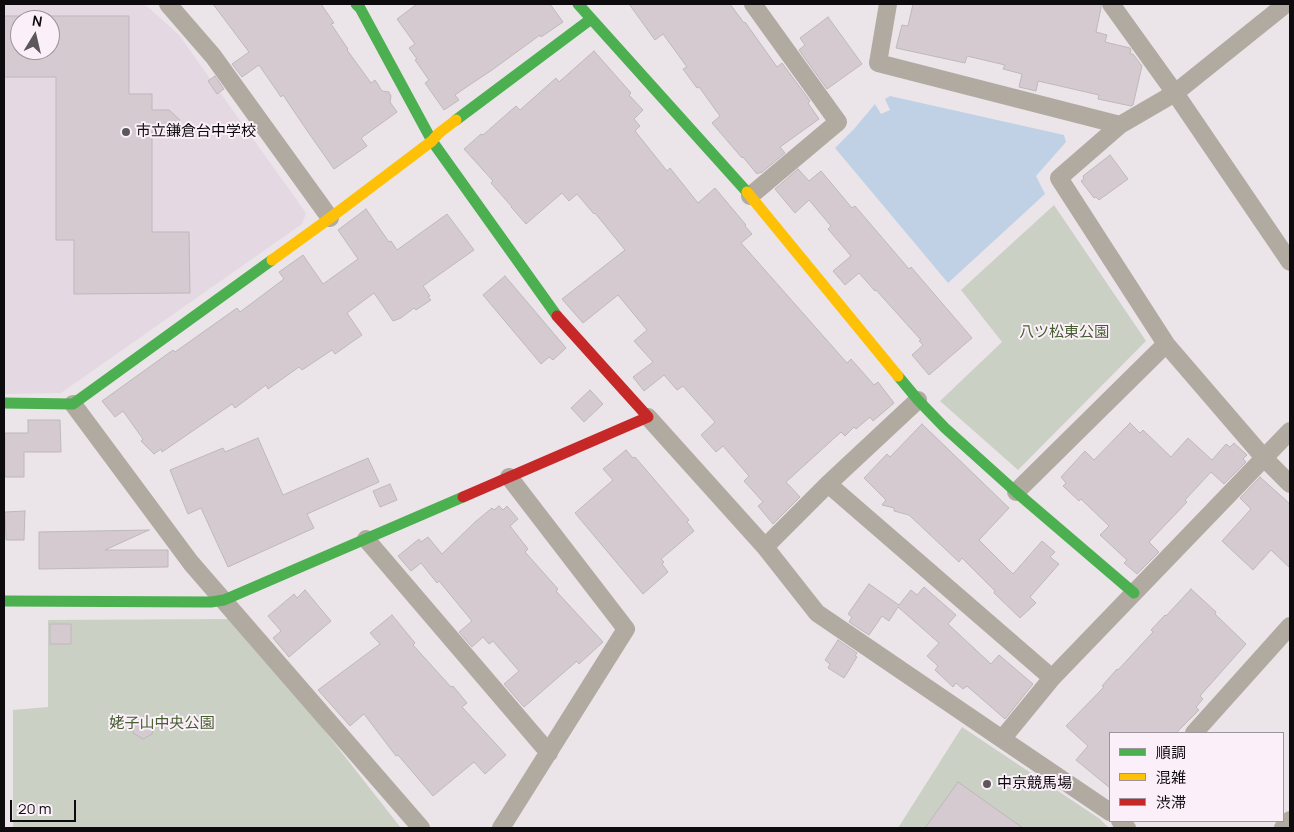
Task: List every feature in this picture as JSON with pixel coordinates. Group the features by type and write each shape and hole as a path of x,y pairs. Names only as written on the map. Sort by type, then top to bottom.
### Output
{"street":[{"path":"168,4 213,56 330,218"},
{"path":"356,4 360,8 432,141 555,314 765,548 817,612 1109,811"},
{"path":"578,4 750,196 918,400 945,428 1016,492 1134,593"},
{"path":"750,196 838,122 753,4"},
{"path":"888,4 878,63 1120,125"},
{"path":"1111,4 1175,93 1290,262"},
{"path":"1286,4 1175,93 1120,125 1059,178 1166,344 1265,459 1290,484"},
{"path":"4,403 73,404 330,218 432,141 439,133 591,19"},
{"path":"1016,492 1166,344"},
{"path":"765,548 828,484 918,400"},
{"path":"73,404 192,563 421,828"},
{"path":"4,601 211,602 224,600 648,417"},
{"path":"1002,739 1052,678 1290,431"},
{"path":"501,828 626,629 509,477"},
{"path":"828,484 1052,678"},
{"path":"366,539 549,753"},
{"path":"1195,732 1290,626"},
{"path":"1282,828 1290,820"}],"shaded area":[{"name":"市立鎌倉台中学校","path":"4,4 142,4 148,7 179,35 306,213 302,224 61,393 4,394"}],"green space":[{"name":"八ツ松東公園","path":"1054,205 1146,341 1018,470 940,401 1002,342 961,290"},
{"name":"姥子山中央公園","path":"237,619 401,828 13,828 13,710 48,707 48,620"},
{"name":"中京競馬場","path":"962,727 1100,819 1109,828 898,828"}],"water":[{"path":"890,96 1064,135 1066,142 1036,176 1045,194 948,283 835,148 875,104 881,114 890,110 885,99"}],"building":[{"path":"213,4 321,4 334,23 331,24 347,50 371,83 375,80 382,91 389,92 391,96 390,102 397,112 361,138 367,146 334,169 283,95 281,97 259,65 242,77 232,64 249,52"},
{"path":"417,4 550,4 563,22 541,37 540,35 455,95 459,100 444,110 425,83 429,80 409,48 415,44 397,19"},
{"path":"629,4 730,4 777,67 782,63 810,101 808,103 819,119 780,147 785,153 761,173 757,174 712,123 720,116 683,69 687,67 663,34 655,40"},
{"path":"913,4 1101,4 1096,32 1107,35 1105,42 1130,48 1130,54 1133,54 1142,66 1133,105 1098,99 1099,95 1038,81 1036,91 1019,87 1022,74 1003,69 1005,65 967,56 965,63 896,48 902,25 908,26"},
{"path":"4,16 10,16 10,60 60,60 60,16 129,16 129,94 152,94 152,110 169,110 180,120 169,132 152,132 152,232 189,232 190,293 74,294 74,240 56,240 56,77 4,77"},
{"path":"828,17 862,64 827,89 799,50 805,45 800,38"},
{"path":"594,51 631,93 629,95 643,110 634,119 640,126 635,131 667,171 670,168 698,203 715,188 752,234 741,243 847,363 851,359 874,385 878,382 894,403 873,421 870,417 856,429 854,427 845,436 841,432 786,482 800,497 773,524 758,506 763,502 744,481 749,476 723,446 716,452 701,435 715,422 683,386 677,390 664,375 644,391 633,377 653,362 634,341 647,330 618,295 583,323 562,299 625,250 595,213 577,194 569,201 562,193 526,224 491,183 493,181 464,149 516,106 520,110 556,78 559,82"},
{"path":"215,76 224,89 217,94 208,81"},
{"path":"1110,155 1128,179 1099,200 1096,197 1094,198 1081,181 1084,179 1083,176"},
{"path":"798,169 809,181 821,171 852,208 855,206 909,269 911,267 972,338 929,375 912,355 923,345 919,341 921,340 876,290 859,273 845,285 833,271 851,256 828,229 831,226 809,200 795,213 775,189"},
{"path":"366,209 389,242 391,241 397,250 447,214 474,250 423,286 431,300 416,310 414,308 401,318 393,321 374,293 347,313 362,335 335,354 332,350 302,370 299,367 268,389 266,385 235,408 232,404 162,452 161,449 154,454 141,441 143,439 123,411 115,417 102,401 173,350 175,352 237,308 240,312 284,279 279,272 303,255 323,284 358,259 338,230"},
{"path":"505,276 566,348 553,360 549,357 541,364 483,295"},
{"path":"590,390 603,404 584,422 571,408"},
{"path":"28,420 60,420 61,452 24,452 24,477 5,477 5,433 28,433"},
{"path":"1130,423 1140,433 1143,430 1171,457 1188,438 1212,460 1226,444 1230,447 1234,443 1247,455 1243,459 1246,462 1224,484 1211,472 1185,500 1187,502 1149,542 1159,552 1137,574 1124,563 1127,560 1100,535 1109,526 1081,499 1079,501 1063,486 1066,483 1061,477 1085,451 1094,460"},
{"path":"922,424 1009,508 979,540 1013,574 1042,541 1055,552 1050,557 1059,564 1030,597 1036,603 1020,618 962,558 959,562 909,515 882,505 886,500 864,478 887,454 890,457"},
{"path":"258,438 283,495 368,458 379,482 307,514 314,528 228,567 201,508 188,514 170,470 223,448 225,452"},
{"path":"626,450 633,458 635,457 689,520 687,522 694,531 661,559 668,572 643,594 575,513 613,480 603,469"},
{"path":"1260,477 1290,504 1290,568 1271,550 1253,570 1222,541 1251,509 1240,498"},
{"path":"390,484 397,500 380,507 373,491"},
{"path":"499,506 503,510 507,506 518,519 510,526 528,549 525,552 558,589 556,591 603,642 579,664 577,661 524,707 504,684 519,671 493,641 489,644 483,637 472,647 459,632 472,621 439,581 437,583 421,563 411,571 398,556 419,539 421,542 428,537 442,554 475,522 492,508 494,510"},
{"path":"25,511 24,540 6,540 5,512"},
{"path":"149,530 105,550 168,550 168,567 39,569 39,532"},
{"path":"869,584 899,605 911,590 917,595 924,587 956,615 948,624 991,664 999,655 1033,684 1005,719 967,686 963,689 956,683 953,687 935,670 938,666 927,656 939,643 898,607 889,621 882,616 869,635 849,622 852,617 848,614"},
{"path":"1191,589 1246,644 1200,696 1203,699 1196,707 1199,710 1177,732 1109,732 1109,787 1076,760 1088,746 1066,726 1104,687 1102,686 1153,632 1151,630"},
{"path":"305,590 331,621 289,657 273,638 281,631 268,616 294,594 297,598"},
{"path":"392,615 415,643 413,645 467,703 462,707 506,755 485,774 474,762 433,796 398,755 396,756 364,714 350,726 318,690 380,644 370,633"},
{"path":"50,624 71,624 71,644 50,644"},
{"path":"838,640 857,653 855,656 857,657 844,678 828,668 830,664 825,660"},
{"path":"144,717 154,723 152,734 143,739 133,733 134,722"},
{"path":"958,782 1023,828 925,828"}],"traffic: fast":[{"path":"356,4 360,8 432,141 557,316"},
{"path":"578,4 747,192"},
{"path":"456,120 591,19"},
{"path":"4,403 73,404 272,260"},
{"path":"898,376 945,428 1016,492 1134,593"},
{"path":"4,601 211,602 224,600 463,497"}],"traffic: slow":[{"path":"272,260 432,141 456,120"},
{"path":"747,192 898,376"}],"traffic: jam":[{"path":"463,497 648,417 557,316"}],"place":[{"name":"市立鎌倉台中学校","path":"126,132"},
{"name":"中京競馬場","path":"987,784"}]}
